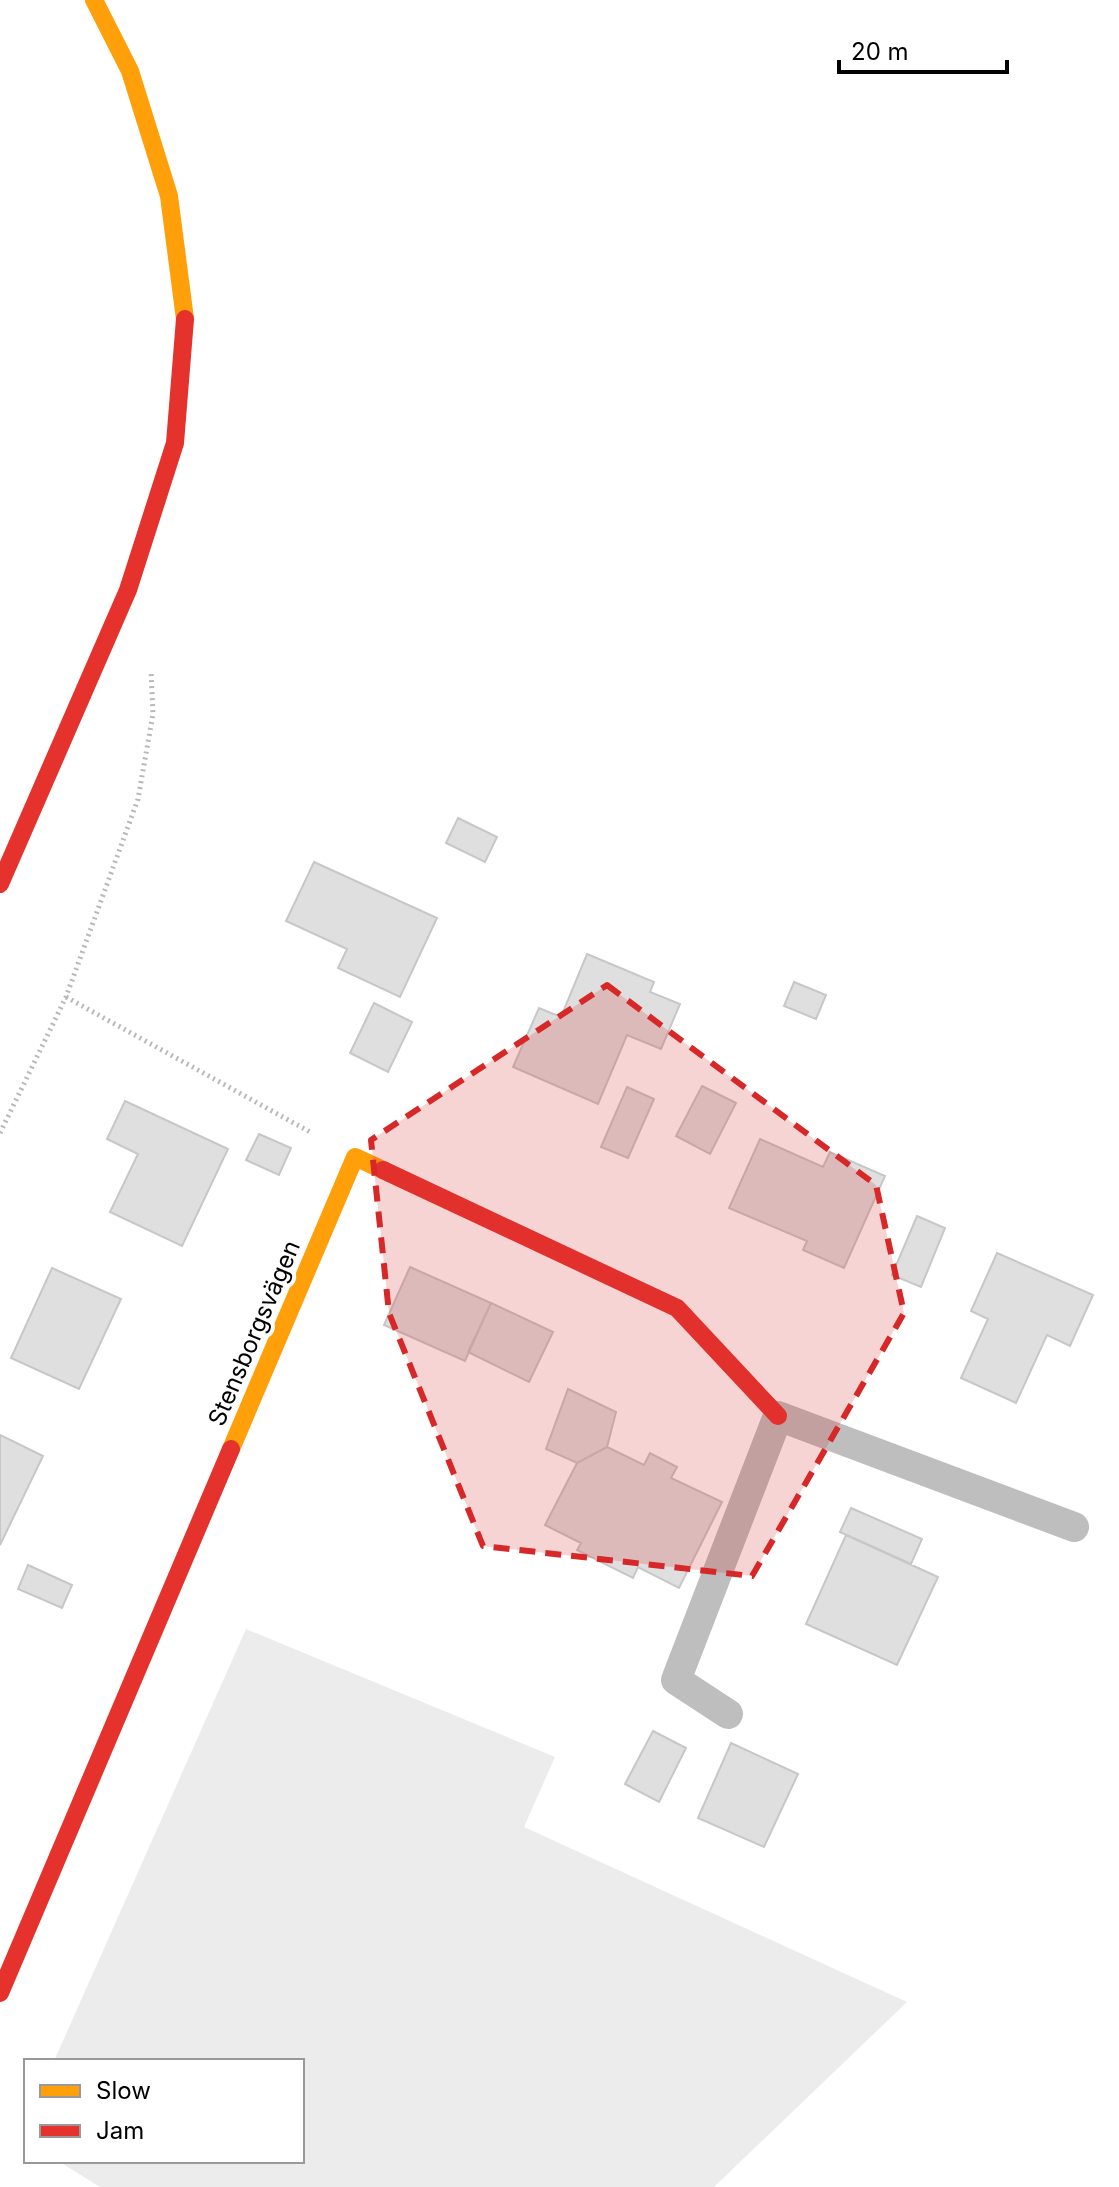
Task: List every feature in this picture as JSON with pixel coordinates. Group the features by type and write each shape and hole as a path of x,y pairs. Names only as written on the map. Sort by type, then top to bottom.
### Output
{"street":[{"path":"0,884 128,590 175,443 185,322 169,196 130,71 94,0"},
{"path":"355,1157 677,1308 778,1416"},
{"name":"Stensborgsvägen","path":"0,1993 355,1157"}],"lane":[{"path":"728,1714 676,1680 778,1416 1074,1527"}],"path":[{"path":"0,1133 66,997 138,799 153,714 151,670"},
{"path":"66,997 355,1157"}],"highlighted area":[{"path":"607,985 876,1185 904,1313 752,1576 483,1546 389,1313 371,1140"}],"shaded area":[{"path":"246,1629 555,1757 524,1827 907,2002 714,2187 100,2187 61,2163 304,2163 304,2059 55,2059"}],"building":[{"path":"458,818 497,837 485,862 446,843"},
{"path":"314,862 437,918 400,997 338,968 347,949 286,921"},
{"path":"587,954 654,982 650,992 680,1004 661,1049 627,1035 598,1104 513,1067 539,1008 561,1017"},
{"path":"794,982 826,995 816,1019 784,1006"},
{"path":"374,1003 412,1022 388,1072 350,1053"},
{"path":"702,1086 736,1103 710,1154 676,1136"},
{"path":"627,1087 654,1099 628,1158 601,1147"},
{"path":"125,1101 228,1149 182,1246 110,1212 138,1154 107,1139"},
{"path":"259,1134 291,1148 279,1175 246,1160"},
{"path":"760,1139 823,1167 830,1152 885,1176 844,1268 803,1250 807,1241 729,1208"},
{"path":"917,1216 945,1228 921,1287 892,1275"},
{"path":"997,1253 1093,1295 1070,1346 1047,1335 1016,1403 961,1378 988,1319 971,1311"},
{"path":"410,1267 491,1303 465,1361 384,1325"},
{"path":"52,1268 121,1299 79,1389 11,1358"},
{"path":"491,1303 553,1332 529,1382 468,1352"},
{"path":"568,1389 616,1412 607,1447 577,1463 546,1449"},
{"path":"0,1435 43,1456 0,1545"},
{"path":"607,1447 644,1465 650,1453 677,1467 671,1478 722,1502 679,1588 638,1567 633,1578 577,1550 581,1543 545,1525 577,1463"},
{"path":"851,1508 922,1539 911,1564 840,1532"},
{"path":"846,1535 938,1577 897,1665 806,1624"},
{"path":"28,1565 72,1585 62,1608 18,1589"},
{"path":"653,1731 686,1748 659,1802 625,1784"},
{"path":"731,1743 798,1774 764,1847 698,1818"}],"traffic: slow":[{"path":"94,0 130,71 169,196 185,319"},
{"path":"231,1449 355,1157 383,1170"}],"traffic: jam":[{"path":"0,884 128,590 175,443 185,319"},
{"path":"383,1170 677,1308 778,1416"},
{"path":"0,1993 231,1449"}]}
